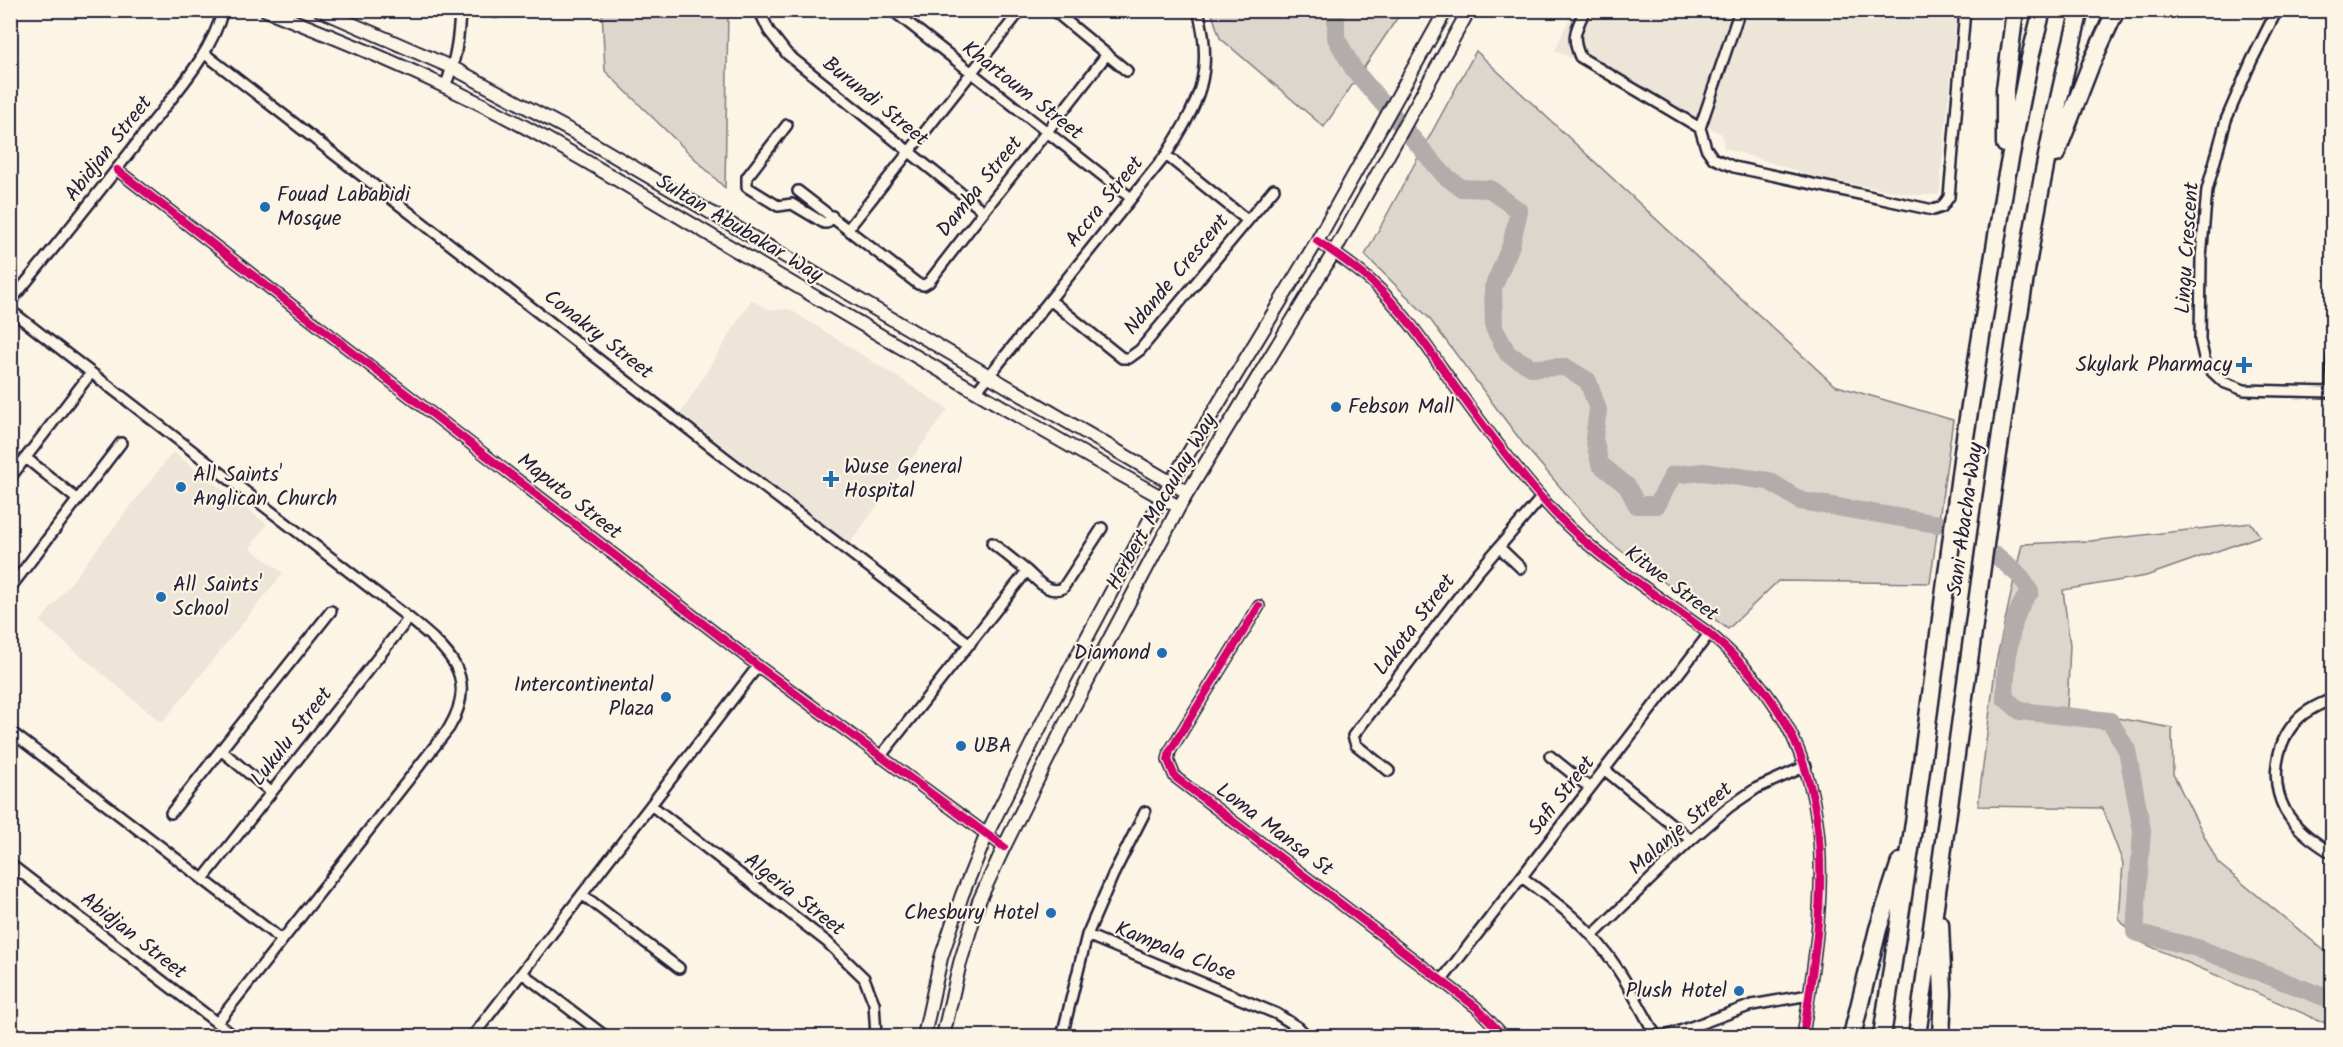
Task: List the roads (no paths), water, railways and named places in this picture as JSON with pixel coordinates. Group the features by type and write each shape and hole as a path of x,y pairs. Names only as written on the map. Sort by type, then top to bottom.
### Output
{"highway":[{"path":"2006,179 2005,89 2015,10"},
{"name":"Sani Abacha Way","path":"1882,1036 1915,816 1965,437 2006,179 2042,10"},
{"name":"Sani Abacha Way","path":"1917,1036 2000,442 2036,214 2061,84 2080,10"},
{"path":"2036,214 2083,84 2116,10"},
{"path":"1852,1036 1878,929 1915,816"},
{"path":"1938,885 1943,994 1941,1036"}],"main road":[{"name":"Sultan Abubakar Way","path":"266,10 445,86 505,116 976,392 1179,507"},
{"name":"Sultan Abubakar Way","path":"320,10 453,68 566,128 1187,492"},
{"name":"Herbert Macaulay Way","path":"924,1036 941,958 962,895 986,836 1052,703 1161,497 1317,241 1446,10"},
{"name":"Herbert Macaulay Way","path":"944,1036 960,963 980,901 1004,847 1082,690 1187,492 1380,174 1469,10"}],"street":[{"name":"Abidjan Street","path":"10,302 117,170 205,54 223,10"},
{"path":"445,86 453,68 460,10"},
{"name":"Burundi Street","path":"759,10 769,31 787,54 982,210"},
{"name":"Khartoum Street","path":"891,10 1131,198"},
{"path":"798,190 848,229 1021,10"},
{"path":"1053,10 1127,70"},
{"name":"Accra Street","path":"976,392 1166,155 1192,114 1202,89 1206,57 1203,26 1198,10"},
{"path":"1585,10 1576,30 1574,44 1580,57 1700,128"},
{"path":"1740,10 1700,128 1706,148 1713,158 1729,165 1933,210 1942,207 1949,197 1965,10"},
{"name":"Lingu Crescent","path":"2277,10 2250,62 2226,120 2207,190 2201,258 2200,340 2206,366 2223,382 2244,390 2332,392"},
{"name":"Conakry Street","path":"205,54 727,459 970,644"},
{"name":"Damba Street","path":"848,229 918,284 924,285 982,210 1047,133 1107,54"},
{"path":"787,125 747,177 747,187 778,206 792,204 824,223 827,223 832,216"},
{"name":"Ndande Crescent","path":"1166,155 1247,220"},
{"name":"Maputo Street","path":"117,170 758,666 986,836 1004,847"},
{"name":"Ndande Crescent","path":"1050,300 1122,358 1129,358 1140,350 1274,189"},
{"name":"Kitwe Street","path":"1317,241 1375,284 1420,336 1460,393 1541,498 1586,542 1709,634 1749,672 1773,702 1806,766 1816,809 1820,848 1820,891 1803,1036"},
{"path":"10,310 410,618 442,645 456,663 461,686 457,714 449,728 217,1023"},
{"path":"2332,357 2332,392"},
{"path":"10,478 91,373"},
{"path":"10,588 121,443"},
{"path":"26,458 78,501"},
{"name":"Lakota Street","path":"1389,771 1356,745 1353,736 1499,547 1541,498"},
{"path":"992,543 1053,591 1063,588 1102,528"},
{"path":"1499,547 1521,568"},
{"path":"880,758 1027,571"},
{"name":"Loma Mansa St","path":"1259,606 1170,751 1168,760 1175,777 1442,980 1476,1007 1504,1036"},
{"path":"171,813 330,611"},
{"name":"Lukulu Street","path":"203,879 410,618"},
{"name":"Safi Street","path":"1442,980 1709,634"},
{"path":"473,1036 758,666"},
{"path":"2332,699 2297,720 2282,742 2276,765 2277,791 2286,812 2302,831 2332,853"},
{"path":"10,731 282,940"},
{"path":"222,751 271,792"},
{"path":"1550,756 1590,788"},
{"name":"Malanje Street","path":"1592,936 1690,840 1729,807 1757,788 1806,766"},
{"path":"1605,770 1690,840"},
{"name":"Algeria Street","path":"651,805 827,942 864,978 874,1003 876,1036"},
{"path":"1087,935 1113,875 1145,812"},
{"name":"Abidjan Street","path":"10,864 234,1036"},
{"path":"1522,877 1567,912 1592,936 1627,982 1656,1036"},
{"path":"583,895 679,968"},
{"name":"Kampala Close","path":"1062,1036 1087,935 1277,1014 1307,1036"},
{"path":"522,973 605,1036"},
{"path":"1666,1036 1752,1005 1809,995"}],"waterway":[{"path":"1336,10 1336,38 1354,70 1444,175 1461,188 1490,189 1519,211 1511,245 1493,288 1494,328 1508,354 1533,368 1565,367 1588,381 1598,410 1594,438 1600,464 1627,486 1637,505 1657,505 1673,475 1703,472 1769,481 1801,501 1938,524"},
{"path":"1997,556 2021,577 2030,592 2017,614 2013,628 2005,698 2020,711 2110,721 2127,750 2142,830 2135,932 2197,948 2332,1000"}],"place":[{"name":"Fouad Lababidi Mosque","path":"265,207"},
{"name":"Skylark Pharmacy","path":"2244,365"},
{"name":"Febson Mall","path":"1336,407"},
{"name":"Wuse General Hospital","path":"831,479"},
{"name":"All Saints' Anglican Church","path":"181,487"},
{"name":"All Saints' School","path":"161,597"},
{"name":"Diamond","path":"1162,653"},
{"name":"Intercontinental Plaza","path":"666,697"},
{"name":"UBA","path":"961,746"},
{"name":"Chesbury Hotel","path":"1051,913"},
{"name":"Plush Hotel","path":"1739,991"}]}
